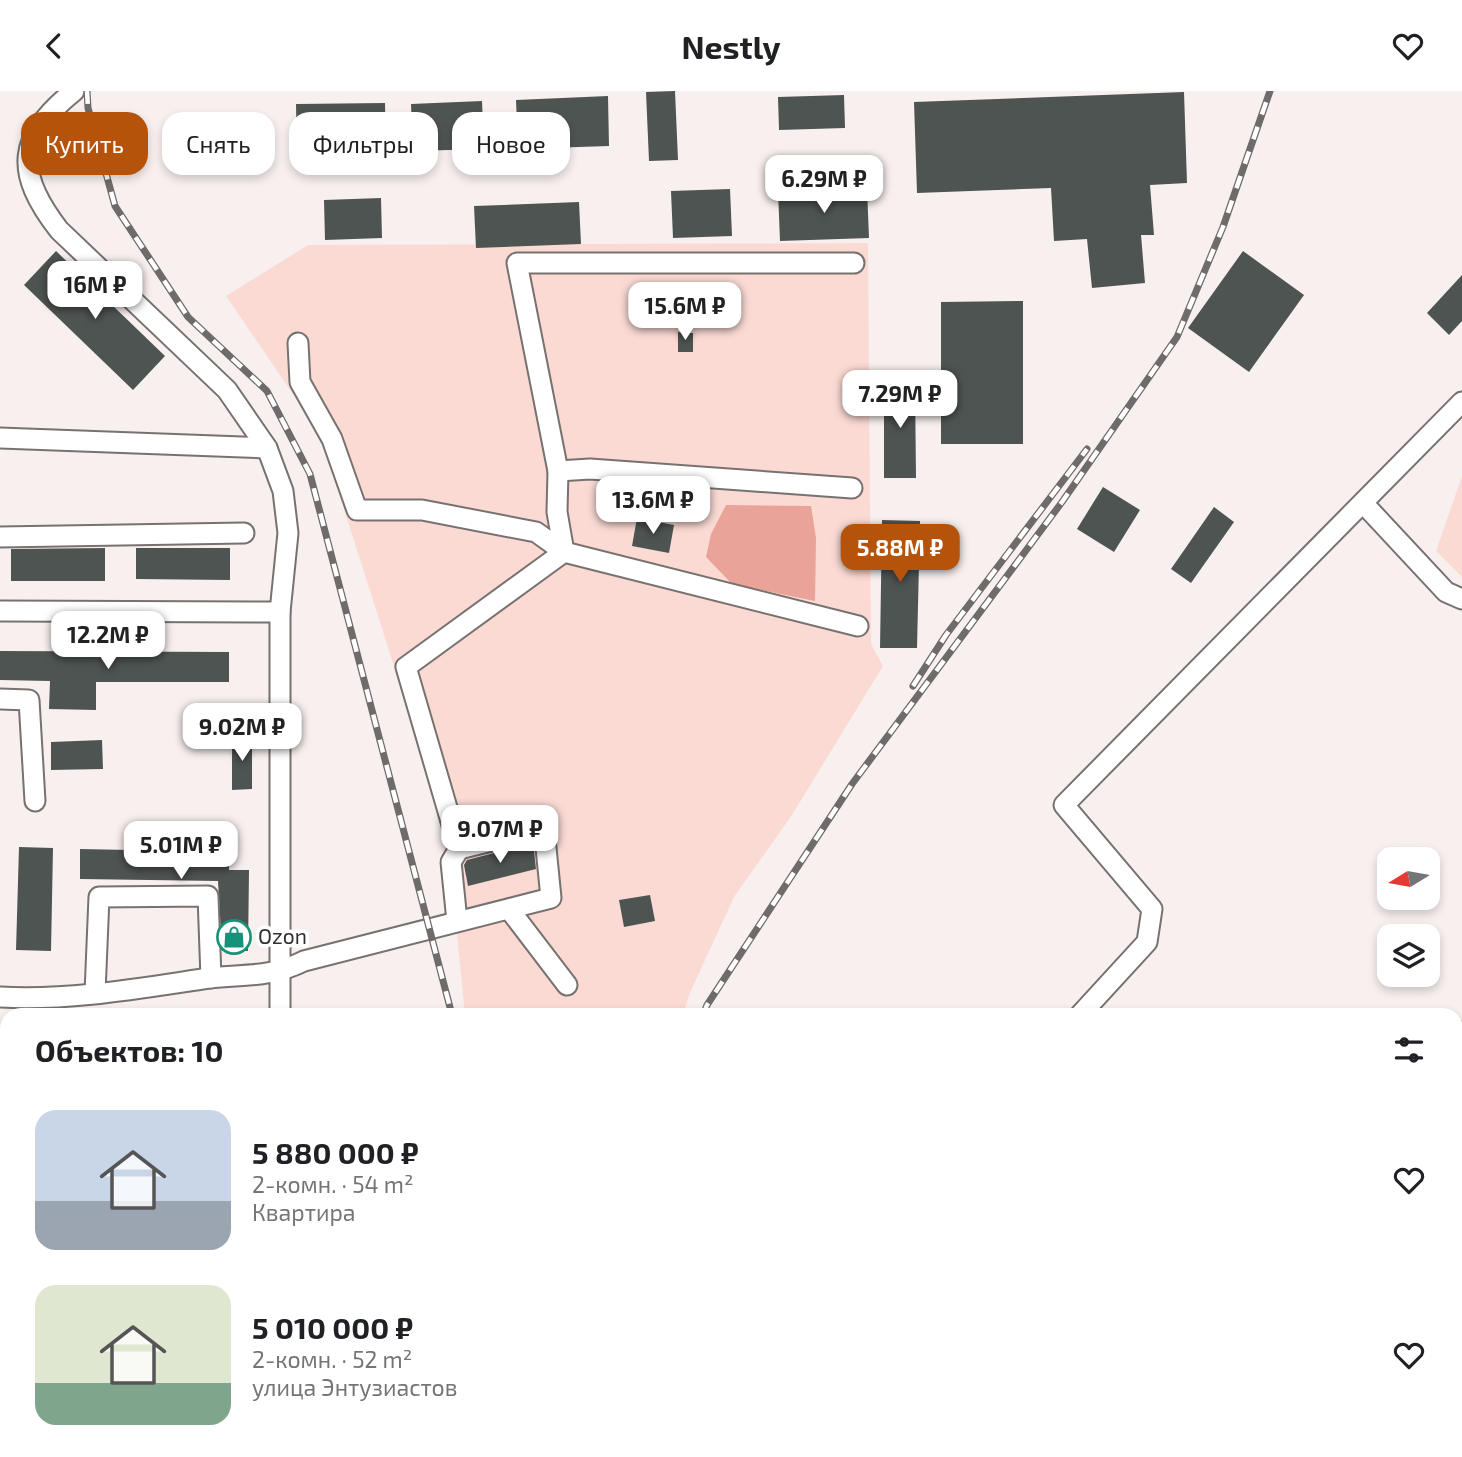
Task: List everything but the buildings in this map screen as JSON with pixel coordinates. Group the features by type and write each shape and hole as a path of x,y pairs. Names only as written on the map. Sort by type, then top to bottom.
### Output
{"street":[{"path":"74,91 58,98 37,128 27,159 29,182 41,208 59,230 227,390 267,448 283,491 288,533 281,612 281,1008"},
{"path":"564,552 557,512 558,471 517,263 854,263"},
{"path":"298,343 300,382 332,439 357,510 422,510 524,529 536,532 564,552 858,626"},
{"path":"1086,1008 1147,942 1152,909 1064,805 1462,402"},
{"path":"0,438 267,448"},
{"path":"558,471 590,469 852,488"},
{"path":"1363,503 1446,592 1462,599"},
{"path":"0,537 244,534"},
{"path":"458,849 406,667 564,552"},
{"path":"0,611 281,612"},
{"path":"0,699 29,700 35,801"},
{"path":"0,997 143,990 211,978 281,973 304,961 551,898 544,828 458,849 450,862 457,921"},
{"path":"95,993 99,897 208,896 211,978"},
{"path":"509,909 567,985"}],"shaded area":[{"path":"868,243 871,644 883,666 792,815 734,897 685,1008 464,1008 457,934 437,801 320,434 226,296 308,245"},
{"path":"1462,476 1462,577 1436,551"},
{"path":"726,505 811,506 816,538 815,601 732,584 706,557 711,534"}],"railway":[{"path":"87,91 88,108 115,206 188,317 267,391 310,474 450,1008"},
{"path":"706,1008 852,784 1062,502 1177,337 1223,227 1270,91"},
{"path":"913,686 946,635 1087,449"}],"place":[{"name":"Ozon","path":"234,937"}]}
